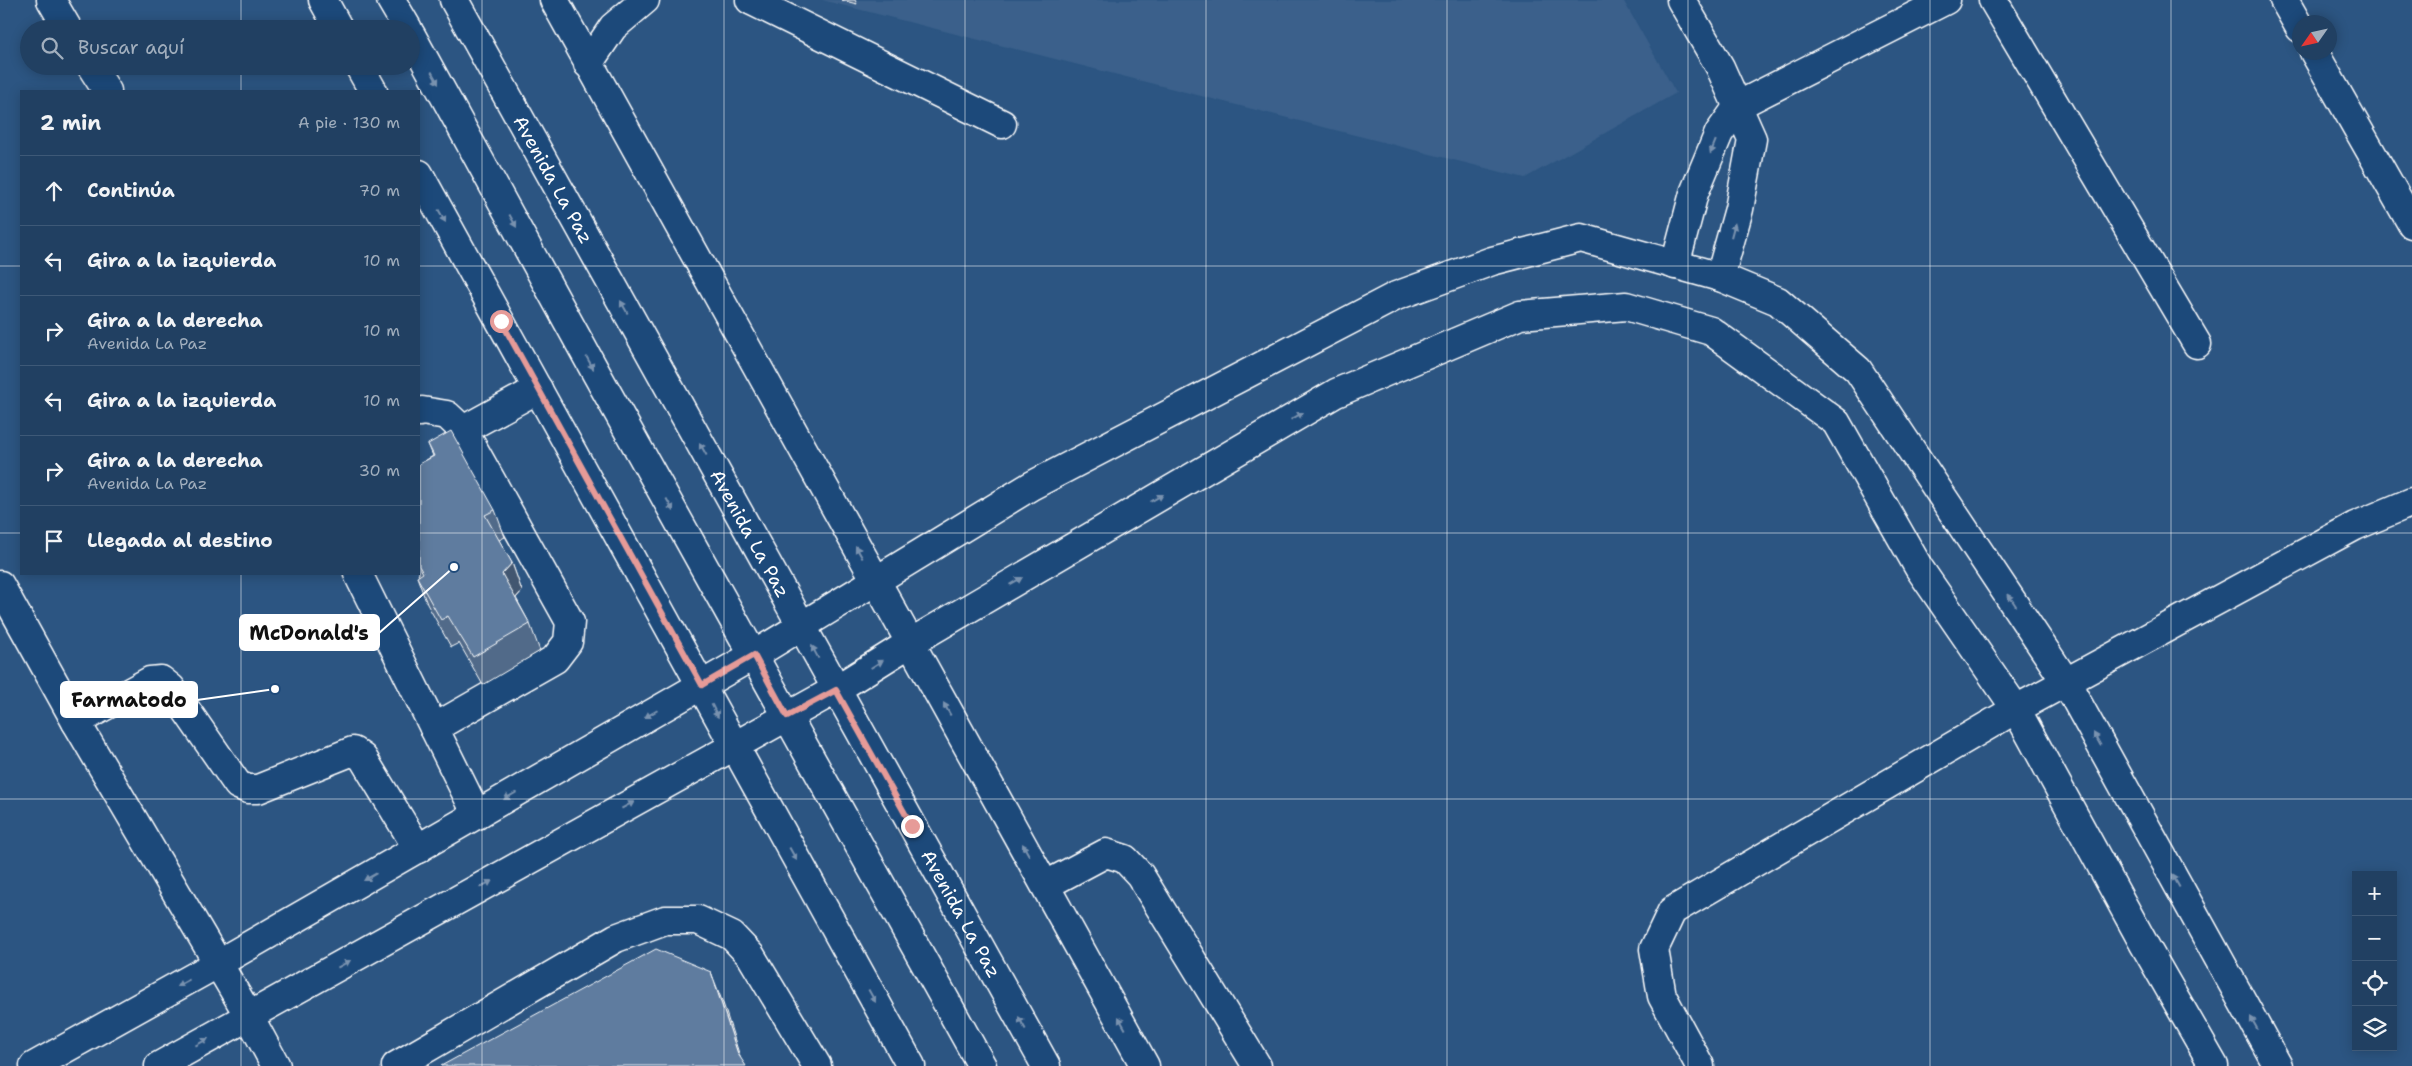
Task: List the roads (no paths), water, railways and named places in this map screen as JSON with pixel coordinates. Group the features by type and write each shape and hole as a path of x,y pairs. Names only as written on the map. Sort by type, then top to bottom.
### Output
{"street":[{"path":"50,0 62,20"},
{"path":"323,0 334,20"},
{"path":"392,0 403,20"},
{"name":"Avenida La Paz","path":"454,0 1046,1066"},
{"path":"554,0 1145,1066"},
{"path":"588,64 613,26 645,0"},
{"path":"750,0 1002,124"},
{"path":"1681,0 1720,67 1739,105 1752,139 1739,209 1720,277"},
{"path":"1675,265 1694,193 1719,134 1739,105 1946,0"},
{"path":"1994,0 2197,344"},
{"path":"2284,0 2293,15"},
{"path":"420,51 595,372 982,1066"},
{"path":"2319,60 2412,224"},
{"path":"97,75 106,90"},
{"path":"364,75 372,90"},
{"path":"421,183 538,389 911,1066"},
{"path":"34,1066 218,964 754,655 1031,486 1396,296 1492,261 1581,238 1720,277 1778,301 1858,370 2066,682 2278,1066"},
{"path":"159,1066 836,690 910,643 1336,393 1520,316 1626,306 1712,331 1836,422 1919,568 2016,709 2144,944 2214,1066"},
{"path":"464,430 538,389"},
{"path":"420,412 447,415 464,430 570,622 568,642 555,658 434,728"},
{"path":"1700,1066 1662,996 1654,949 1672,911 2016,709 2355,526 2412,502"},
{"path":"358,575 477,815"},
{"path":"0,585 76,722 249,1016 276,1066"},
{"path":"76,722 150,681 161,680 171,688 238,785 248,789 258,789 353,751 363,758 418,849"},
{"path":"1046,885 1106,853 1126,859 1140,875 1258,1066"},
{"path":"396,1066 616,938 665,920 698,920 732,936 751,956 817,1066"}],"place":[{"name":"McDonald's","path":"454,567"},
{"name":"Farmatodo","path":"275,689"}]}
